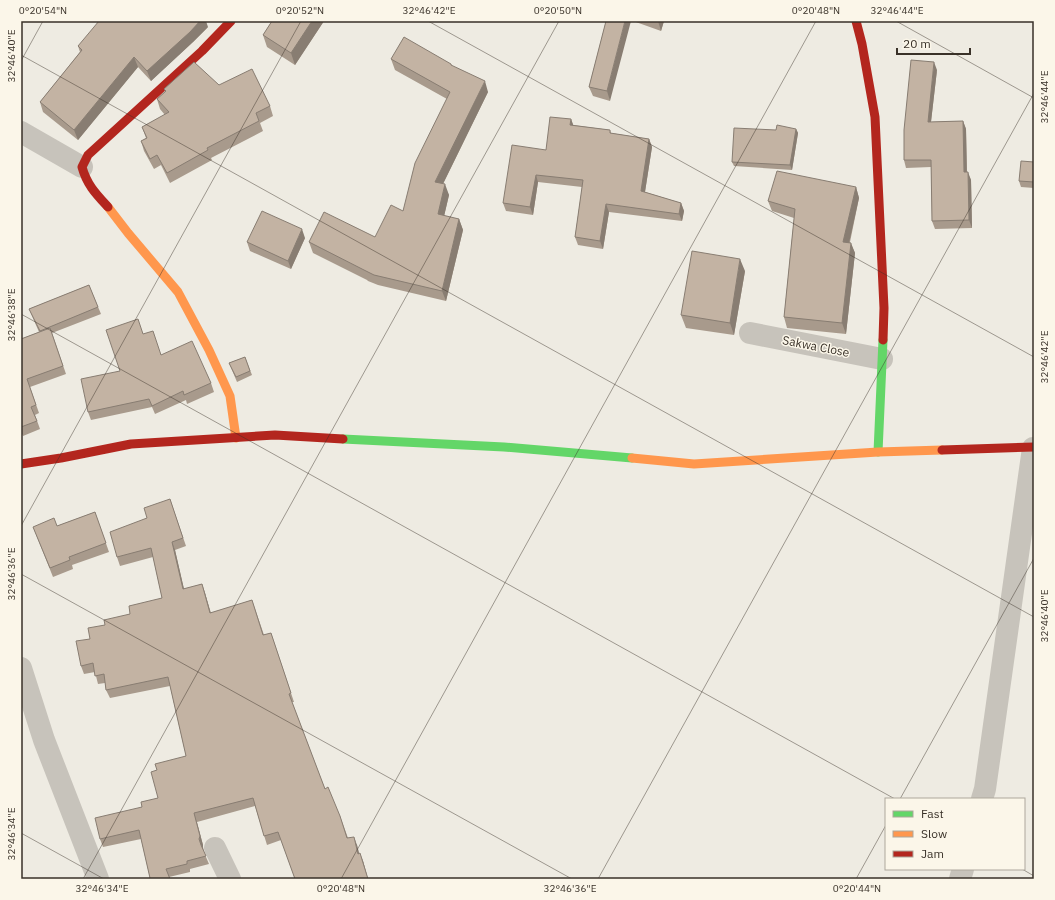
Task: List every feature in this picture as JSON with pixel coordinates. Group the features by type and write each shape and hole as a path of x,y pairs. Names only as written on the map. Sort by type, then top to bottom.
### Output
{"street":[{"path":"231,21 196,56 88,155 82,167 85,178 92,189 112,212 128,234 178,292 209,350 230,396 236,438"},
{"path":"856,21 862,44 875,117 884,308 878,452"},
{"path":"21,132 82,167"},
{"name":"Sakwa Close","path":"750,333 882,359"},
{"path":"21,464 61,458 131,444 275,435 504,447 694,464 878,452 1033,448 985,789 982,798"},
{"path":"21,668 44,740 98,879"},
{"path":"215,848 230,879"}],"building":[{"path":"99,21 200,21 147,71 134,57 74,130 40,102 82,50 78,46"},
{"path":"272,21 312,21 291,53 263,35"},
{"path":"606,21 625,21 607,91 589,87"},
{"path":"404,37 451,65 485,81 435,182 445,184 438,214 459,219 442,291 374,275 309,242 324,212 375,237 391,205 403,211 415,163 450,92 391,59"},
{"path":"911,60 934,62 928,122 963,121 964,172 968,172 969,220 932,221 931,160 904,160 904,130"},
{"path":"194,62 219,85 252,69 270,106 256,113 259,121 207,148 208,150 167,173 157,155 150,159 141,141 147,138 142,127 169,112 157,99 166,91 164,89"},
{"path":"550,117 571,119 570,125 610,130 610,133 649,139 641,191 681,203 679,214 606,204 600,241 575,237 583,180 536,175 530,207 503,203 512,145 546,150"},
{"path":"777,125 796,129 790,165 732,162 734,128 776,130"},
{"path":"1021,161 1034,162 1034,182 1019,181"},
{"path":"777,171 856,187 843,242 851,243 842,323 784,317 795,209 768,201"},
{"path":"262,211 302,229 288,261 247,242"},
{"path":"692,251 740,259 730,323 681,315"},
{"path":"89,285 98,307 40,331 29,309"},
{"path":"138,319 143,334 153,331 161,355 192,341 211,383 184,395 183,391 152,406 149,399 88,412 81,379 120,371 106,330"},
{"path":"50,328 63,366 27,379 36,405 31,407 37,421 21,427 21,339"},
{"path":"245,357 250,371 236,377 229,363"},
{"path":"170,499 183,538 172,542 183,589 202,584 210,613 252,600 263,635 271,633 291,693 289,694 325,789 328,787 347,838 354,837 358,854 360,853 368,879 295,879 278,832 264,836 253,798 194,813 200,836 199,839 206,856 187,861 187,864 166,869 170,879 149,879 139,830 100,839 95,818 142,807 141,802 158,798 151,772 157,770 155,764 186,756 168,677 106,690 104,674 95,676 93,663 81,666 76,641 90,639 88,628 105,625 104,620 130,614 129,606 162,598 151,548 117,557 110,532 147,518 144,508"},
{"path":"95,512 106,543 69,557 70,560 50,568 33,527 54,518 57,526"}],"traffic: fast":[{"path":"878,452 883,340"},
{"path":"343,439 504,447 632,458"}],"traffic: slow":[{"path":"108,207 178,292 209,350 230,396 236,438"},
{"path":"632,458 694,464 878,452 942,450"}],"traffic: jam":[{"path":"108,207 92,189 86,179 82,167 88,155 202,51 231,21"},
{"path":"856,21 862,44 875,117 884,308 883,340"},
{"path":"21,464 61,458 131,444 275,435 343,439"},
{"path":"942,450 1034,447"}]}
